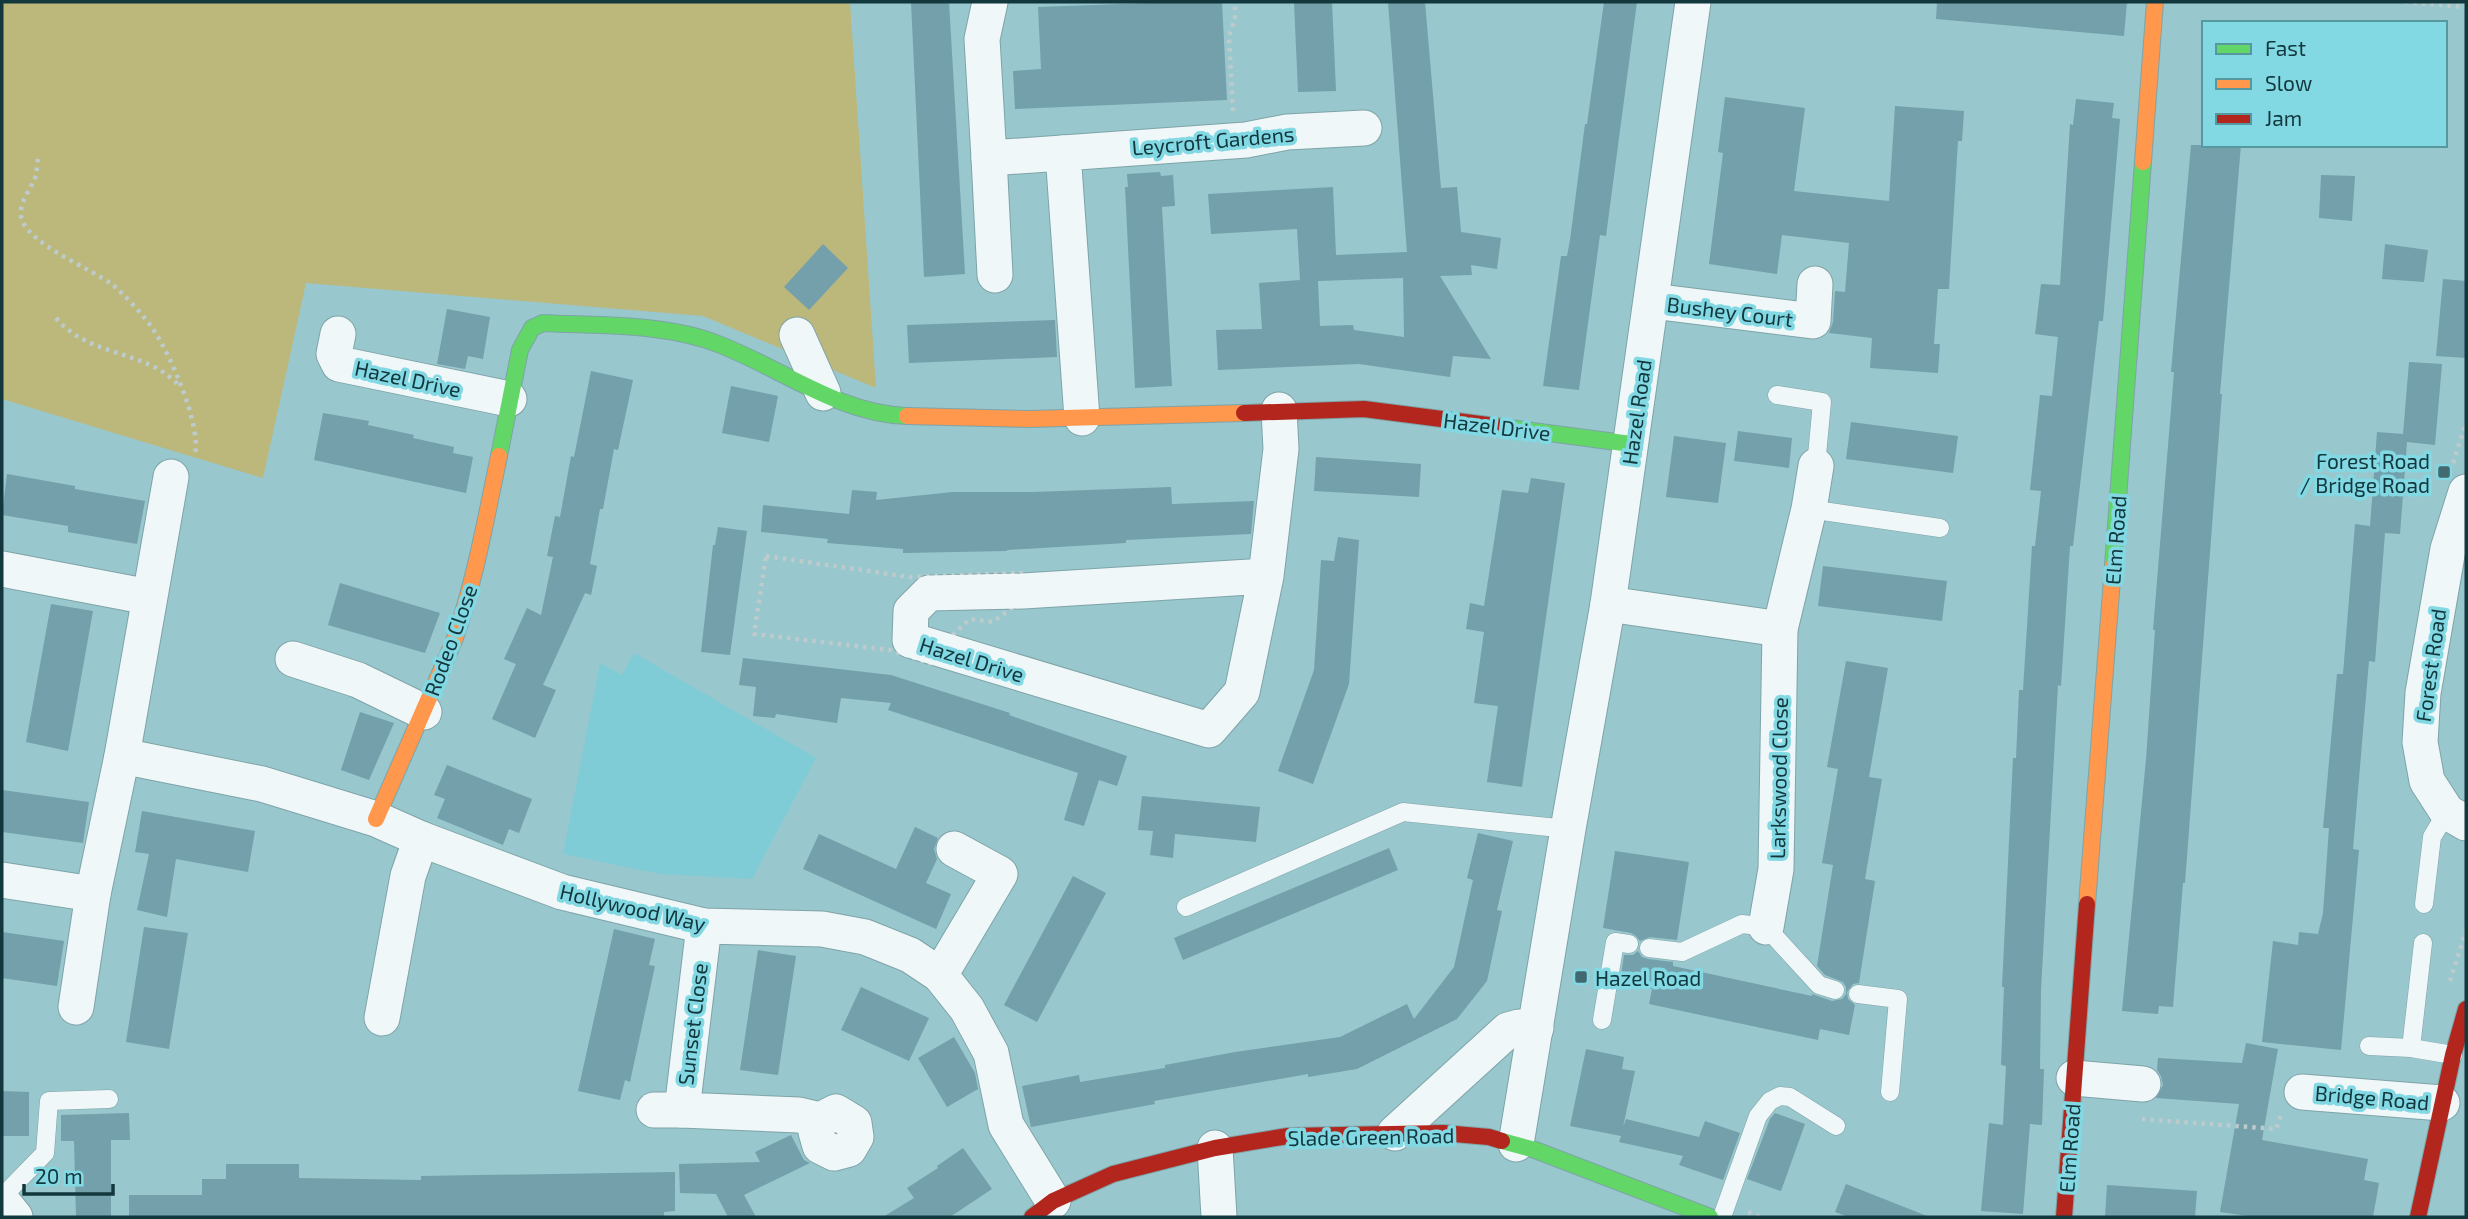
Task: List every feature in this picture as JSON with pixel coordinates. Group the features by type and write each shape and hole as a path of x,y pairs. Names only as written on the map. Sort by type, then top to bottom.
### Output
{"street":[{"path":"990,2 982,39 995,275"},
{"name":"Hazel Road","path":"1516,1144 1608,604 1693,2"},
{"name":"Elm Road","path":"2064,1217 2155,2"},
{"name":"Leycroft Gardens","path":"989,158 1235,141 1287,132 1364,128"},
{"path":"1063,153 1082,418"},
{"name":"Bushey Court","path":"1652,301 1813,321 1815,284"},
{"name":"Hazel Drive","path":"476,568 523,341 532,328 550,323 683,332 723,346 823,393 883,415 1029,419 1364,409 1631,444"},
{"name":"Hazel Drive","path":"338,334 334,354 338,364 509,399"},
{"path":"797,335 823,393"},
{"name":"Hazel Drive","path":"1266,576 1023,591 929,593 911,611 910,640 1209,730 1242,692 1266,576 1281,449 1279,410"},
{"name":"Larkswood Close","path":"1766,927 1776,869 1780,629 1809,509 1816,466"},
{"path":"76,1007 93,894 122,756 149,597 183,468"},
{"name":"Forest Road","path":"2457,818 2427,781 2420,742 2423,693 2448,549 2466,492"},
{"name":"Rodeo Close","path":"376,819 457,634 476,568"},
{"path":"2,569 149,597"},
{"path":"1608,604 1780,629"},
{"name":"Rodeo Close","path":"293,659 358,680 424,712"},
{"name":"Hollywood Way","path":"122,756 262,784 376,819 421,839 562,892 704,926 822,929 865,937 910,955 940,975 967,1009 991,1053 1006,1125 1042,1209"},
{"path":"382,1018 408,876 421,839"},
{"path":"940,975 1012,880 954,849"},
{"path":"2,880 93,894"},
{"name":"Sunset Close","path":"704,926 668,1110 800,1115 820,1120"},
{"name":"Bridge Road","path":"2418,1217 2453,1055 2466,1009"},
{"path":"1395,1133 1508,1030 1519,1027 1536,1028"},
{"name":"Elm Road","path":"2074,1078 2143,1084"},
{"name":"Bridge Road","path":"2302,1092 2442,1103"},
{"name":"Slade Green Road","path":"1042,1209 1114,1174 1215,1148 1289,1136 1461,1133 1516,1144 1565,1160 1710,1217"},
{"path":"1215,1148 1219,1217"},
{"path":"2,1199 15,1217"}],"lane":[{"path":"1777,395 1822,402 1816,466"},
{"path":"1809,509 1940,528"},
{"path":"1186,907 1403,812 1568,829"},
{"path":"2424,904 2432,837 2457,818"},
{"path":"1649,948 1682,952 1742,923 1766,927 1819,985 1835,990"},
{"path":"1602,1020 1615,942 1629,944"},
{"path":"2412,1048 2423,943"},
{"path":"1858,994 1898,999 1889,1092"},
{"path":"2369,1046 2412,1048 2453,1055"},
{"path":"1722,1217 1758,1116 1770,1101 1780,1096 1790,1097 1836,1126"},
{"path":"2,1199 45,1153 49,1101 109,1099"}],"path":[{"path":"1235,2 1235,19 1229,36 1235,141"},
{"path":"2405,2 2466,7"},
{"path":"38,159 37,173 21,208 21,218 31,234 113,286 152,328 170,360 193,419 196,447 183,468"},
{"path":"56,317 68,331 90,343 159,369 179,384"},
{"path":"2134,1118 2276,1129 2291,1090 2302,1092"}],"shaded area":[{"path":"2,2 850,2 876,388 703,316 306,283 263,478 2,399"},
{"path":"634,653 816,758 752,879 660,874 563,854 600,663 622,675"}],"building":[{"path":"911,2 949,2 965,274 924,277"},
{"path":"1222,2 1227,100 1015,109 1013,71 1041,69 1038,7"},
{"path":"1294,2 1332,2 1336,91 1298,92"},
{"path":"1388,2 1425,2 1441,188 1457,187 1461,232 1501,238 1497,269 1471,265 1472,275 1440,276 1491,359 1453,356 1450,377 1359,364 1218,370 1216,330 1262,329 1259,283 1300,280 1297,229 1211,234 1208,194 1333,187 1336,255 1407,252","holes":["1403,278 1404,337 1354,330 1353,325 1320,326 1318,281"]},
{"path":"1604,2 1637,2 1606,236 1600,235 1579,390 1543,386 1561,256 1567,256 1570,240"},
{"path":"1937,2 2127,2 2124,36 1936,19"},
{"path":"1725,97 1805,108 1794,191 1889,201 1895,106 1964,111 1962,141 1958,141 1949,289 1938,289 1934,344 1940,344 1938,373 1870,368 1872,338 1829,333 1833,322 1835,291 1845,292 1849,243 1782,235 1777,274 1709,264 1723,153 1718,152"},
{"path":"2076,99 2114,103 2112,118 2120,119 2103,321 2099,321 2073,546 2070,546 2061,686 2058,685 2041,990 2040,1069 2044,1069 2042,1125 2030,1124 2023,1214 1981,1211 1989,1123 2003,1125 2006,1066 2001,1065 2002,987 2013,758 2016,758 2019,690 2023,690 2032,546 2035,546 2041,491 2030,490 2040,395 2052,396 2058,337 2035,334 2041,284 2060,285 2070,124 2073,125"},
{"path":"2191,145 2241,147 2185,883 2173,1007 2159,1006 2158,1014 2122,1011 2146,759 2153,630 2174,372 2171,372"},
{"path":"1160,172 1161,176 1173,175 1175,206 1162,207 1172,386 1135,388 1125,187 1128,187 1127,174"},
{"path":"2321,175 2355,176 2352,221 2319,218"},
{"path":"823,244 848,268 809,310 784,287"},
{"path":"2385,244 2428,250 2424,282 2382,279"},
{"path":"2443,279 2466,281 2466,358 2436,356"},
{"path":"447,309 490,317 483,359 468,356 465,369 437,364"},
{"path":"1055,320 1057,357 909,363 907,325"},
{"path":"2409,362 2442,364 2435,445 2407,442 2400,534 2385,533 2375,662 2369,661 2353,849 2359,850 2341,1050 2262,1042 2273,941 2298,945 2299,932 2318,934 2323,913 2329,828 2323,828 2337,674 2343,674 2355,524 2370,526 2377,432 2403,434"},
{"path":"591,371 633,380 618,450 614,449 603,509 600,509 590,564 597,566 591,595 585,593 543,685 556,690 535,738 492,719 516,664 504,659 527,608 541,615 553,557 547,556 555,516 560,517"},
{"path":"731,386 778,396 769,442 722,433"},
{"path":"323,413 369,421 368,425 454,447 453,453 473,457 466,493 314,460"},
{"path":"1851,422 1958,436 1953,473 1846,459"},
{"path":"1738,431 1792,438 1789,468 1734,461"},
{"path":"1674,436 1726,443 1718,503 1666,497"},
{"path":"1316,457 1421,464 1419,497 1314,491"},
{"path":"7,474 145,501 137,544 68,532 68,526 2,515"},
{"path":"1531,478 1565,483 1522,787 1487,782 1498,706 1474,703 1484,632 1466,629 1470,603 1484,606 1502,490 1528,493"},
{"path":"1171,487 1172,504 1254,501 1251,534 1126,540 1126,543 1007,551 903,553 903,549 827,543 828,539 761,532 763,505 849,514 852,490 877,492 876,500 953,492"},
{"path":"718,527 747,531 730,655 701,652 713,545"},
{"path":"1338,537 1359,540 1349,684 1313,784 1278,771 1314,670 1321,560 1334,561"},
{"path":"1823,566 1947,581 1942,621 1818,606"},
{"path":"340,583 440,613 425,653 328,625"},
{"path":"51,604 93,611 68,751 26,742"},
{"path":"743,658 891,675 1010,713 1009,715 1127,756 1117,786 1099,780 1084,826 1064,820 1078,773 888,710 891,703 841,698 837,723 776,714 775,718 753,716 756,687 739,685"},
{"path":"1846,661 1888,668 1869,777 1882,779 1865,879 1875,881 1859,983 1853,984 1847,992 1848,999 1855,1005 1849,1035 1820,1029 1818,1040 1649,1004 1652,989 1620,982 1624,955 1633,955 1638,951 1642,957 1673,962 1673,966 1812,994 1832,1001 1842,999 1846,994 1843,982 1825,975 1817,966 1833,865 1822,863 1838,769 1827,767"},
{"path":"360,712 394,723 369,780 341,770"},
{"path":"447,765 532,799 519,833 509,829 503,845 437,818 445,799 434,795"},
{"path":"2,790 89,802 83,843 2,832"},
{"path":"1142,796 1260,807 1256,842 1175,834 1173,858 1150,855 1153,831 1138,830"},
{"path":"142,811 255,831 248,872 176,859 167,917 137,910 149,854 135,852"},
{"path":"915,827 938,838 934,849 937,859 926,883 951,894 936,929 803,869 819,834 896,869"},
{"path":"1478,833 1513,841 1497,910 1502,911 1487,981 1457,1019 1357,1069 1308,1077 1308,1074 1154,1101 1155,1104 1031,1127 1022,1086 1079,1075 1080,1082 1165,1068 1165,1065 1235,1052 1340,1037 1407,1004 1414,1019 1454,967 1473,880 1467,878"},
{"path":"1389,848 1398,870 1183,960 1174,938"},
{"path":"1615,851 1689,862 1677,940 1650,937 1640,941 1631,933 1603,928"},
{"path":"1073,876 1106,893 1037,1022 1004,1005"},
{"path":"144,927 188,933 169,1049 126,1042"},
{"path":"614,929 655,939 649,965 655,966 630,1082 625,1080 620,1100 578,1091"},
{"path":"2,932 64,941 57,986 2,978"},
{"path":"758,950 796,956 778,1075 740,1070"},
{"path":"861,987 929,1018 909,1061 841,1030"},
{"path":"954,1037 975,1073 978,1089 947,1107 918,1058"},
{"path":"2246,1043 2278,1049 2262,1140 2368,1159 2364,1180 2379,1183 2373,1217 2255,1217 2220,1212 2239,1104 2156,1098 2163,1085 2157,1070 2158,1058 2242,1063"},
{"path":"1586,1049 1624,1057 1622,1069 1635,1071 1623,1127 1626,1119 1699,1137 1705,1121 1740,1133 1723,1180 1679,1165 1683,1156 1619,1142 1621,1136 1570,1126"},
{"path":"2,1091 29,1092 29,1136 2,1136"},
{"path":"129,1113 130,1140 111,1140 111,1217 76,1217 74,1141 61,1141 61,1115"},
{"path":"1775,1113 1805,1124 1781,1191 1747,1179 1770,1119"},
{"path":"791,1135 804,1160 810,1163 744,1195 756,1217 728,1217 716,1194 680,1193 679,1164 760,1162 755,1152"},
{"path":"963,1148 992,1189 950,1217 883,1217 914,1198 907,1188"},
{"path":"226,1164 299,1164 299,1178 421,1180 421,1176 675,1172 675,1211 664,1212 664,1217 129,1217 129,1195 202,1195 202,1179 226,1179"},
{"path":"1846,1184 1927,1217 1849,1217 1835,1212"},
{"path":"2107,1185 2197,1191 2195,1217 2105,1217"}],"traffic: fast":[{"path":"2113,566 2143,162"},
{"path":"499,456 520,350 532,328 543,323 655,329 698,337 741,354 834,399 882,413 907,416"},
{"path":"1496,426 1631,444"},
{"path":"1502,1141 1535,1150 1710,1217"}],"traffic: slow":[{"path":"2143,162 2155,2"},
{"path":"907,416 1029,419 1244,413"},
{"path":"376,819 454,641 474,572 499,456"},
{"path":"2087,904 2113,566"}],"traffic: jam":[{"path":"1244,413 1364,409 1496,426"},
{"path":"2064,1217 2087,904"},
{"path":"2418,1217 2453,1055 2466,1009"},
{"path":"1032,1217 1053,1201 1113,1174 1215,1148 1288,1136 1443,1133 1489,1137 1502,1141"}],"place":[{"name":"Forest Road / Bridge Road","path":"2444,472"},
{"name":"Hazel Road","path":"1581,977"}]}
